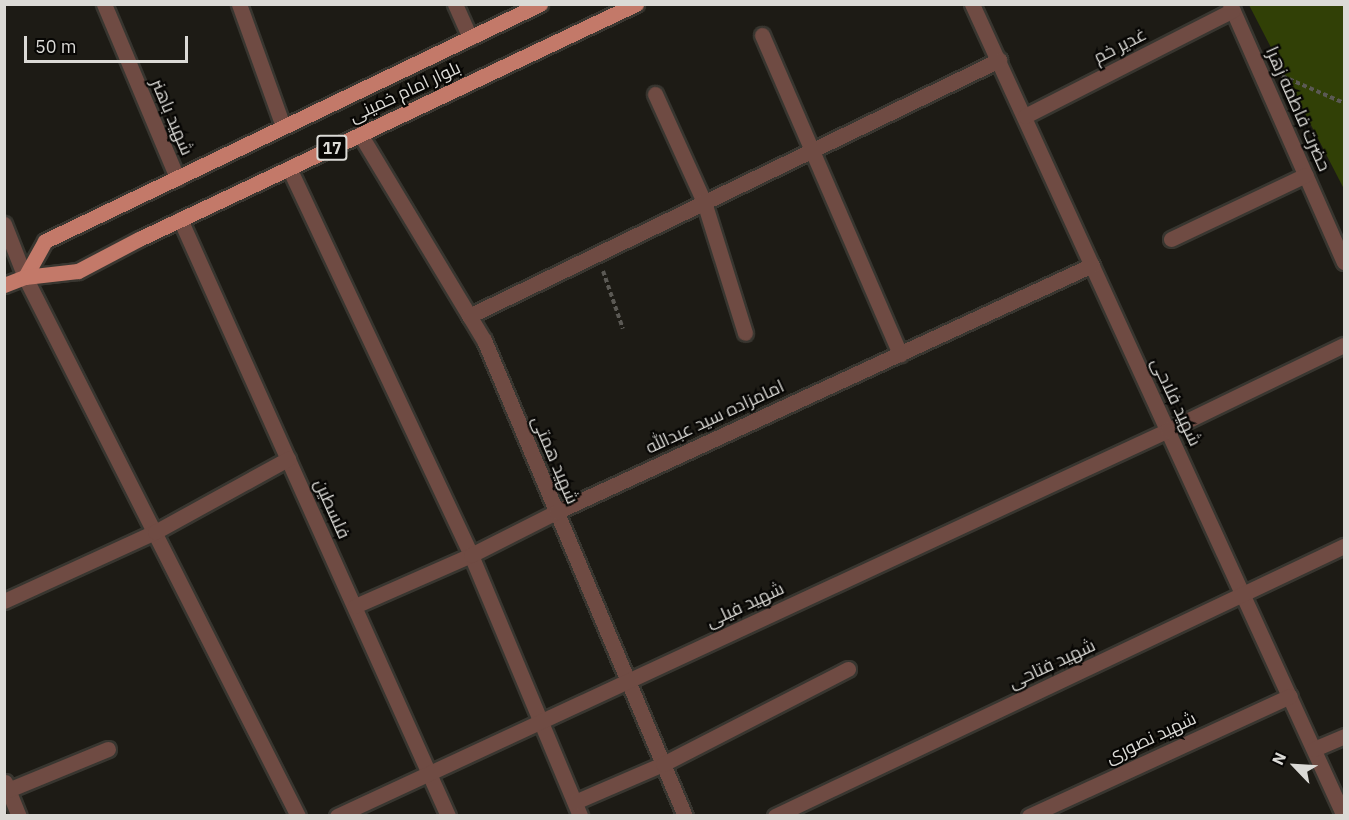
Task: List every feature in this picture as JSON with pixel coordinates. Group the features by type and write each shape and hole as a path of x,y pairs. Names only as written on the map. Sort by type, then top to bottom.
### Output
{"main road":[{"name":"بلوار امام خمینی","path":"25,277 45,241 540,4"},
{"name":"بلوار امام خمینی","path":"4,285 25,277 78,272 180,219 636,4"}],"street":[{"name":"شهید باهنر","path":"104,4 177,178"},
{"path":"239,4 283,126"},
{"path":"454,4 470,38"},
{"name":"شهید فلاحی","path":"972,4 1344,816"},
{"name":"غدیر خم","path":"1024,116 1232,8"},
{"name":"حضرت فاطمه زهرا","path":"1232,8 1344,262"},
{"path":"762,35 900,354"},
{"path":"469,316 999,60"},
{"path":"655,94 704,202 745,333"},
{"name":"شهید همتی","path":"360,134 484,340 686,816"},
{"path":"289,168 471,555 543,720 578,809 848,669"},
{"path":"1171,239 1306,175"},
{"name":"فلسطین","path":"180,219 448,816"},
{"path":"4,224 25,277 298,816"},
{"name":"امامزاده سید عبدالله","path":"355,606 471,555 556,512 1092,265"},
{"name":"شهید فیلی","path":"337,816 1168,430 1344,345"},
{"path":"4,601 155,532 288,459"},
{"name":"شهید فتاحی","path":"775,816 1244,596 1344,546"},
{"name":"شهید نصوری","path":"1029,816 1290,696"},
{"path":"1314,749 1344,736"},
{"path":"19,816 6,786 108,749"}],"path":[{"path":"1274,72 1344,103"},
{"path":"597,254 623,329"}],"green space":[{"path":"1249,5 1344,5 1344,189"}]}
